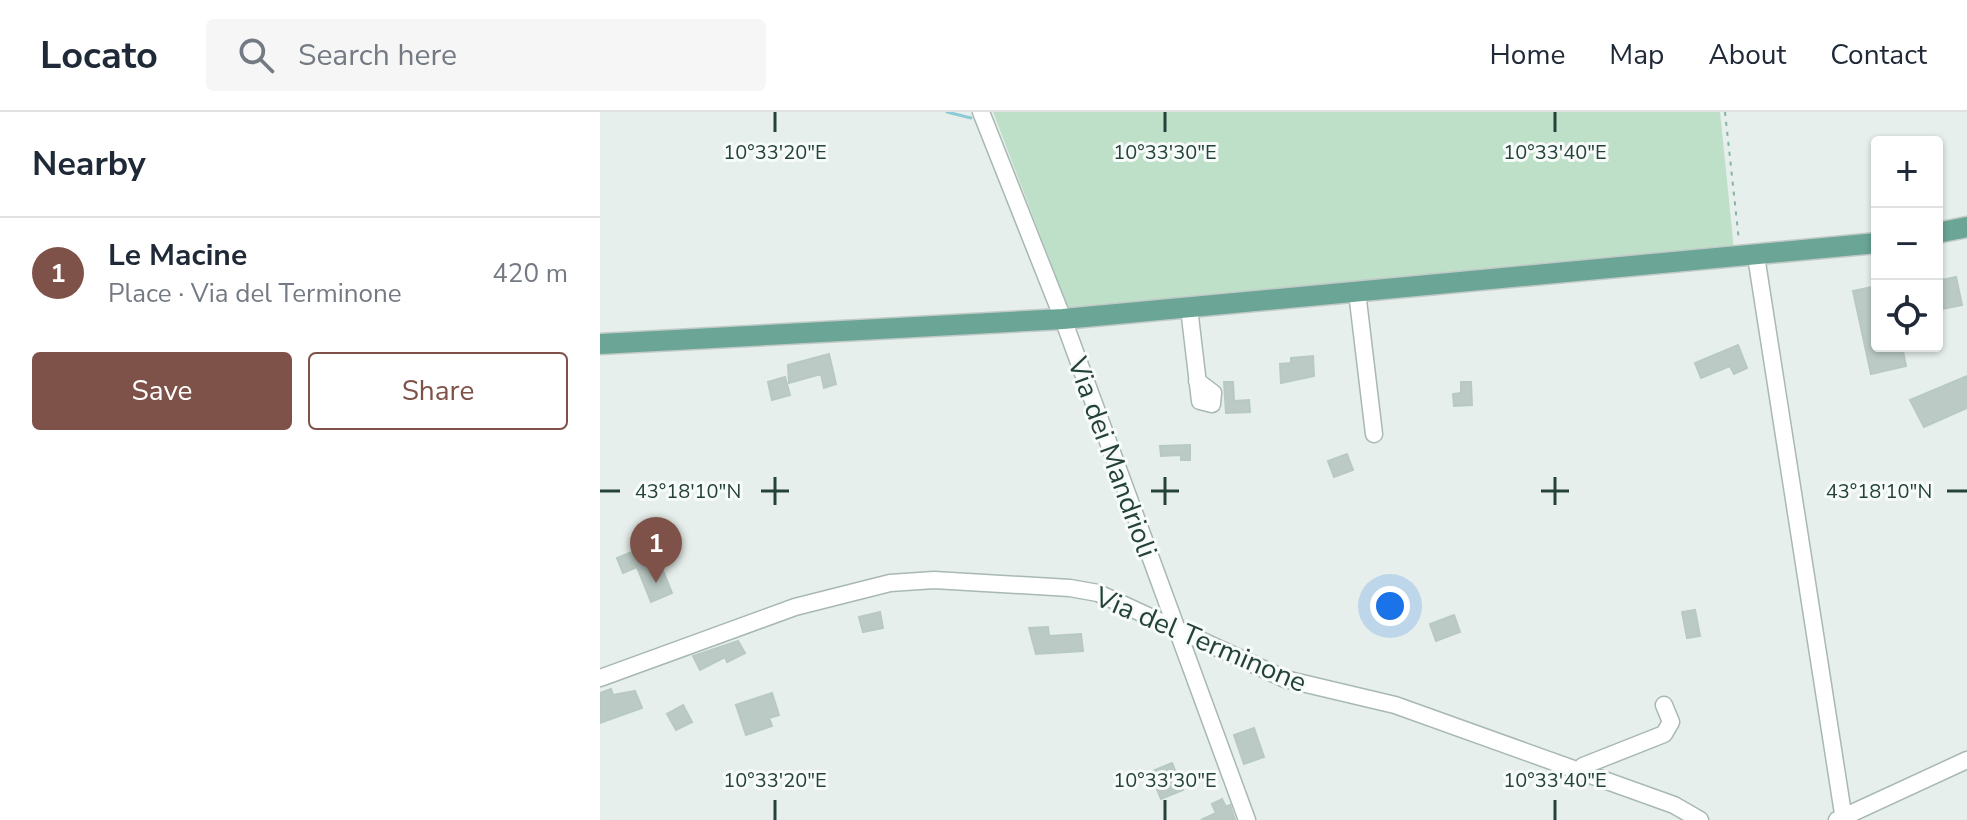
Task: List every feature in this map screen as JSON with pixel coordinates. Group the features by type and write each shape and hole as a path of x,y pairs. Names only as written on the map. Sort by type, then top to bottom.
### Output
{"main road":[{"path":"1943,232 1967,227"},
{"path":"600,344 1063,319 1871,244"}],"street":[{"name":"Via dei Mandrioli","path":"981,112 1063,319 1247,820"},
{"path":"1748,257 1841,819 1967,760"},
{"path":"1357,292 1374,434"},
{"path":"1189,308 1197,381"},
{"name":"Via del Terminone","path":"600,678 795,607 890,583 934,580 1085,590 1285,679 1395,705 1674,805 1700,820"},
{"path":"1583,766 1664,734 1671,722 1664,705"}],"path":[{"path":"1725,112 1738,211 1748,257"}],"green space":[{"path":"993,112 1720,112 1734,250 1068,308"}],"building":[{"path":"1956,277 1962,305 1943,309 1943,280"},
{"path":"1871,287 1871,352 1903,352 1906,366 1871,374 1853,291"},
{"path":"1738,345 1747,368 1734,374 1730,366 1701,378 1695,363"},
{"path":"829,354 836,384 824,388 821,374 789,383 788,365"},
{"path":"1313,356 1314,376 1281,383 1280,364 1291,363 1291,358"},
{"path":"1967,376 1967,408 1924,427 1910,400"},
{"path":"785,377 790,395 772,400 768,382"},
{"path":"1224,382 1233,382 1234,401 1249,400 1250,412 1226,413"},
{"path":"1461,382 1471,382 1472,405 1454,406 1453,394 1461,393"},
{"path":"1190,445 1190,460 1181,460 1181,455 1161,456 1160,446"},
{"path":"1347,454 1353,470 1334,477 1328,461"},
{"path":"646,546 651,558 657,556 672,593 651,602 637,567 623,573 617,558"},
{"path":"1695,610 1700,636 1687,638 1682,612"},
{"path":"880,612 883,628 863,632 859,617"},
{"path":"1454,615 1460,632 1436,641 1430,624"},
{"path":"1048,627 1049,636 1081,634 1083,651 1036,654 1029,628"},
{"path":"738,641 745,653 727,662 725,657 700,670 693,656"},
{"path":"611,689 613,695 635,691 642,708 600,723 600,693"},
{"path":"772,693 779,715 769,718 772,726 746,735 736,705"},
{"path":"683,705 692,722 676,730 667,714"},
{"path":"1254,728 1264,757 1244,764 1234,735"},
{"path":"1172,763 1183,790 1161,799 1150,772"},
{"path":"1222,799 1226,807 1230,805 1235,820 1201,820 1216,813 1212,804"}],"waterway":[{"path":"947,112 971,118"}],"place":[{"name":"Le Macine","path":"656,583"}]}
